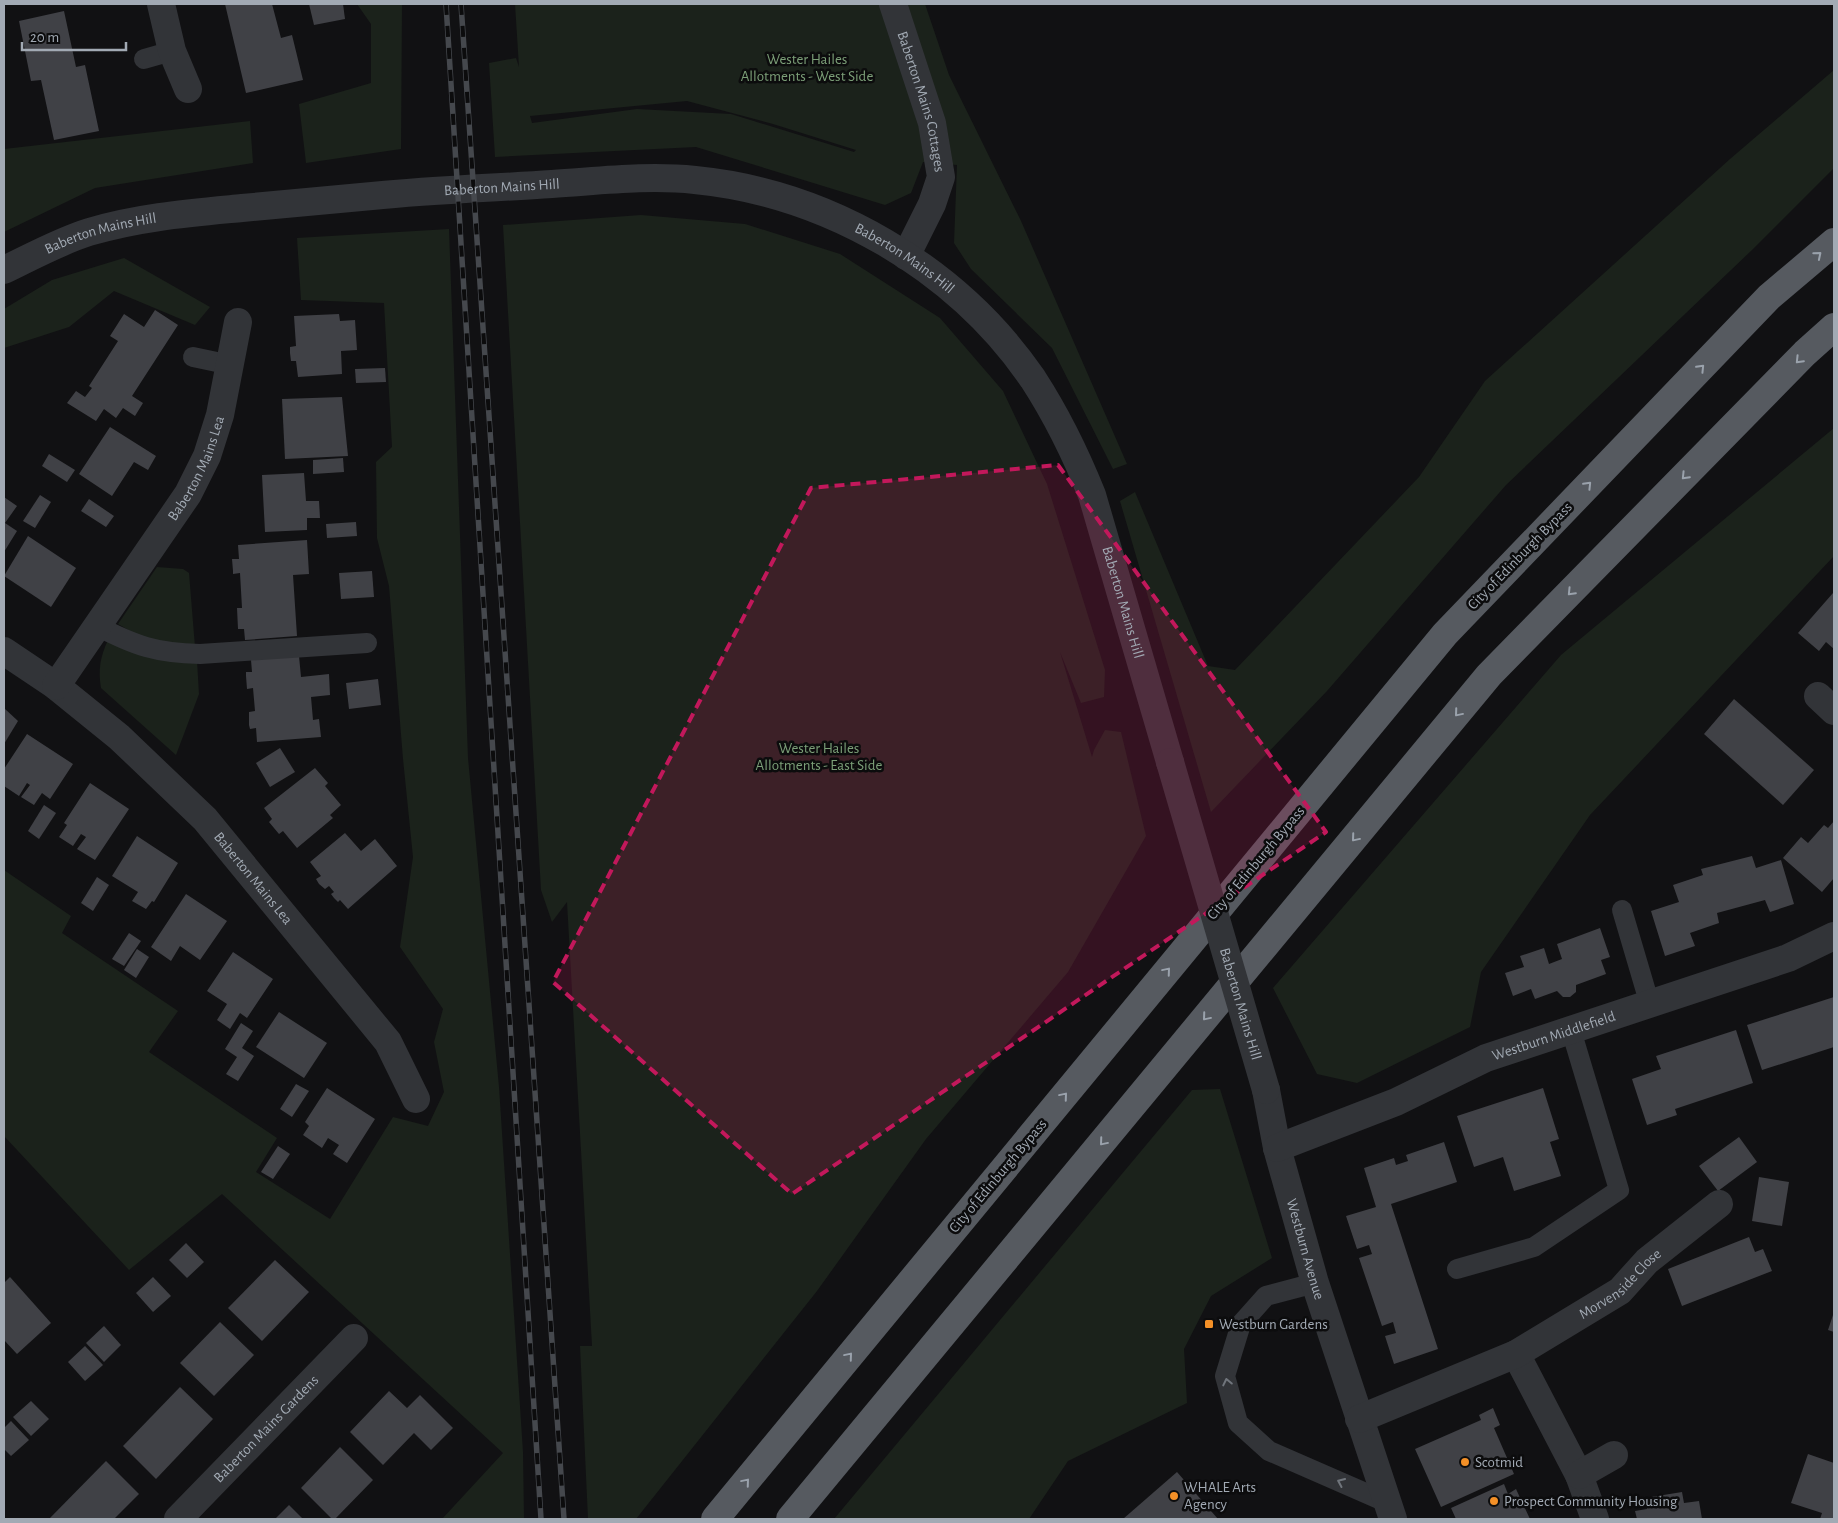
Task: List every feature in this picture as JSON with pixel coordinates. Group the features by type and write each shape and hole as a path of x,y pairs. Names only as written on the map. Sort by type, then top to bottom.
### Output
{"highway":[{"name":"City of Edinburgh Bypass","path":"715,1519 1445,634 1769,297 1834,242"},
{"path":"790,1519 1489,675 1798,360 1834,327"}],"street":[{"path":"160,4 172,51 188,90"},
{"name":"Baberton Mains Cottages","path":"893,4 932,123 941,177 932,204 906,256"},
{"name":"Baberton Mains Hill","path":"4,270 86,233 136,220 174,214 400,193 650,177 695,180 740,187 784,198 851,225 906,256 942,282 975,311 1005,343 1032,378 1055,415 1075,454 1092,495 1266,1090"},
{"name":"Baberton Mains Lea","path":"56,686 191,486 206,456 215,431 231,365 238,322"},
{"name":"Baberton Mains Lea","path":"4,651 56,686 119,737 205,819 388,1042 416,1100"},
{"name":"Westburn Middlefield","path":"1277,1148 1396,1102 1486,1058 1788,958 1834,936"},
{"name":"Westburn Avenue","path":"1266,1090 1277,1148 1315,1283 1390,1511"},
{"name":"Morvenside Close","path":"1359,1419 1516,1354 1620,1291 1647,1261 1719,1204"},
{"name":"Baberton Mains Gardens","path":"178,1519 354,1338"},
{"path":"1516,1354 1578,1475 1595,1519"},
{"path":"1578,1475 1614,1455"}],"lane":[{"path":"144,59 172,51"},
{"path":"193,356 231,365"},
{"path":"97,626 128,642 152,650 172,653 200,654 367,643"},
{"path":"1622,910 1650,1005"},
{"path":"1457,1269 1534,1247 1619,1190 1570,1030"},
{"path":"1315,1283 1266,1296 1241,1324 1225,1376 1238,1423 1268,1450 1390,1511"}],"highlighted area":[{"path":"1058,465 1326,832 792,1194 553,982 811,488"}],"green space":[{"path":"357,4 402,4 401,149 306,163 299,104 371,83 371,24"},
{"name":"Wester Hailes Allotments - West Side","path":"515,4 925,4 949,75 1021,221 1127,464 1113,469 1052,348 971,269 954,243 957,165 923,162 911,193 885,205 696,147 495,157 489,63 516,58 519,67","holes":["687,101 773,124 856,150 854,152 731,114 637,109 532,123 530,116"]},
{"path":"1834,70 1834,168 1753,249 1506,485 1327,691 1211,812 1120,501 1135,492 1208,666 1235,670 1419,477 1485,381 1730,159"},
{"path":"250,121 253,163 95,188 4,232 4,149"},
{"name":"Wester Hailes Allotments - East Side","path":"641,215 745,224 840,254 940,318 1003,391 1047,484 1105,670 1104,697 1081,703 1060,652 1092,757 1105,730 1121,732 1146,836 1068,972 926,1139 817,1291 636,1519 588,1519 580,1346 592,1346 567,902 552,922 541,890 503,225"},
{"path":"449,229 468,758 499,1087 523,1452 524,1519 442,1519 503,1453 222,1194 129,1270 4,1136 4,870 71,916 62,933 178,1011 149,1052 277,1138 256,1172 330,1219 393,1117 428,1126 444,1092 434,1042 443,1009 400,947 413,857 389,586 377,538 376,462 392,447 384,303 301,300 297,238"},
{"path":"124,258 210,307 195,325 114,291 69,327 4,348 4,309 52,280"},
{"path":"1834,428 1834,556 1590,815 1481,972 1470,1027 1357,1083 1317,1074 1273,988 1561,655"},
{"path":"157,567 183,569 189,573 195,647 146,640 118,624"},
{"path":"108,640 197,661 199,694 176,755 101,688 100,664"},
{"path":"1220,1089 1272,1258 1211,1296 1184,1349 1187,1403 1068,1461 1029,1519 834,1519 1192,1090"}],"building":[{"path":"225,4 272,4 281,38 292,35 303,80 246,93"},
{"path":"309,4 343,4 345,19 314,25"},
{"path":"64,11 76,67 85,65 99,131 54,140 41,80 31,81 19,21"},
{"path":"155,310 178,325 132,396 143,403 135,416 123,408 116,418 104,409 96,421 67,403 76,391 85,397 92,388 89,386 118,341 110,336 124,314 144,327"},
{"path":"339,314 340,321 355,320 357,350 341,351 342,374 298,377 296,361 291,361 290,353 290,347 296,346 294,316"},
{"path":"385,368 386,382 356,383 355,369"},
{"path":"342,397 348,456 285,459 282,399"},
{"path":"110,427 156,456 148,470 134,462 112,496 79,474"},
{"path":"49,454 75,470 67,482 42,466"},
{"path":"343,458 344,472 313,474 313,460"},
{"path":"304,473 306,501 319,501 320,518 307,518 307,530 265,532 262,475"},
{"path":"40,495 51,502 35,528 23,521"},
{"path":"4,497 17,506 5,523 17,531 4,552"},
{"path":"89,499 114,516 106,527 81,511"},
{"path":"356,522 357,536 327,538 326,524"},
{"path":"28,536 76,568 51,607 4,576"},
{"path":"307,540 309,574 293,575 297,636 245,640 244,629 238,629 237,608 242,608 240,573 233,574 232,559 239,559 238,545"},
{"path":"372,571 374,597 341,599 339,573"},
{"path":"1833,593 1834,649 1826,642 1819,651 1798,633"},
{"path":"299,656 301,677 329,674 330,695 311,697 313,720 319,719 321,737 257,742 256,728 250,729 249,725 249,712 255,711 253,688 247,689 246,672 252,672 251,660"},
{"path":"378,679 381,705 349,709 346,683"},
{"path":"1734,699 1814,770 1783,805 1704,734"},
{"path":"4,708 18,721 4,744"},
{"path":"27,734 73,764 50,799 42,793 34,805 21,797 30,785 27,783 19,796 4,786 4,769"},
{"path":"280,748 295,772 270,787 256,763"},
{"path":"315,768 328,783 325,786 341,805 330,815 333,818 297,848 283,831 279,834 269,822 272,819 264,808"},
{"path":"90,783 129,809 95,860 77,849 86,837 81,834 73,846 59,837 67,825 64,823"},
{"path":"44,805 56,813 39,839 28,831"},
{"path":"1834,821 1834,878 1822,892 1783,858 1801,837 1808,843 1824,825 1828,828"},
{"path":"345,833 361,851 375,839 397,866 348,909 340,900 338,902 334,898 331,894 334,892 329,886 325,889 319,884 316,879 321,876 310,862"},
{"path":"137,836 178,863 154,902 152,901 146,909 132,901 138,892 112,876"},
{"path":"1752,856 1756,868 1781,860 1794,904 1770,912 1765,900 1717,913 1719,923 1690,933 1695,946 1665,956 1651,911 1679,902 1673,885 1703,875 1701,869"},
{"path":"97,877 109,885 93,911 81,903"},
{"path":"186,894 227,921 200,960 180,946 171,961 151,947"},
{"path":"1600,928 1610,957 1601,960 1606,974 1576,985 1576,992 1570,997 1563,997 1557,991 1535,999 1531,989 1513,996 1505,973 1524,967 1520,956 1544,948 1549,964 1562,959 1557,944"},
{"path":"129,933 141,941 124,966 112,959"},
{"path":"137,949 149,957 136,978 124,970"},
{"path":"233,952 273,979 247,1018 240,1013 230,1029 217,1020 227,1004 207,991"},
{"path":"1834,997 1834,1047 1762,1070 1747,1025"},
{"path":"279,1012 327,1043 304,1078 256,1047"},
{"path":"241,1023 253,1031 242,1048 254,1056 238,1081 226,1074 237,1057 225,1049"},
{"path":"1736,1030 1753,1083 1675,1109 1677,1115 1647,1125 1632,1079 1661,1069 1656,1056"},
{"path":"296,1084 309,1091 292,1117 280,1109"},
{"path":"327,1088 375,1119 347,1163 333,1154 339,1145 328,1138 322,1148 303,1135 309,1126 305,1122"},
{"path":"1543,1088 1559,1139 1550,1142 1561,1176 1514,1191 1503,1157 1474,1167 1457,1116"},
{"path":"1739,1137 1757,1162 1718,1191 1699,1166"},
{"path":"1444,1142 1457,1182 1391,1204 1438,1349 1394,1364 1385,1336 1396,1333 1393,1322 1382,1326 1359,1258 1372,1254 1369,1245 1357,1249 1346,1216 1376,1207 1364,1168 1394,1158 1396,1165 1408,1161 1406,1155"},
{"path":"278,1146 290,1154 273,1179 261,1172"},
{"path":"1759,1177 1789,1182 1782,1226 1752,1221"},
{"path":"1749,1237 1755,1252 1763,1249 1772,1271 1682,1306 1668,1269"},
{"path":"186,1243 204,1262 187,1278 169,1260"},
{"path":"275,1260 309,1292 262,1341 228,1308"},
{"path":"10,1277 51,1323 17,1354 4,1340 4,1283"},
{"path":"153,1277 171,1296 153,1312 136,1293"},
{"path":"1834,1312 1834,1332 1828,1330"},
{"path":"220,1322 254,1355 214,1396 180,1363"},
{"path":"104,1326 121,1345 104,1362 86,1343"},
{"path":"85,1346 103,1365 85,1381 68,1362"},
{"path":"180,1387 213,1419 156,1479 123,1446"},
{"path":"389,1391 407,1408 420,1395 453,1428 431,1450 414,1433 383,1465 350,1432"},
{"path":"31,1401 49,1419 31,1436 13,1417"},
{"name":"Scotmid","path":"1493,1408 1500,1425 1494,1428 1514,1474 1441,1507 1415,1449 1481,1420 1479,1415"},
{"path":"11,1421 29,1440 11,1456 4,1449 4,1428"},
{"path":"340,1447 373,1480 335,1519 332,1519 301,1488"},
{"path":"1808,1454 1834,1463 1834,1519 1820,1519 1822,1513 1791,1503"},
{"path":"106,1461 139,1494 114,1519 49,1519"},
{"name":"WHALE Arts Agency","path":"1177,1472 1218,1519 1123,1519"},
{"name":"Prospect Community Housing","path":"1504,1484 1508,1494 1516,1489 1530,1519 1456,1519 1451,1508"},
{"path":"1682,1492 1684,1503 1699,1501 1702,1519 1637,1519 1635,1511 1647,1509 1645,1498"},
{"path":"289,1505 303,1519 275,1519"}],"railway":[{"path":"446,4 541,1519"},
{"path":"461,4 564,1519"}],"place":[{"name":"Westburn Gardens","path":"1209,1324"},
{"name":"Scotmid","path":"1465,1462"},
{"name":"WHALE Arts Agency","path":"1174,1496"},
{"name":"Prospect Community Housing","path":"1494,1501"}]}
